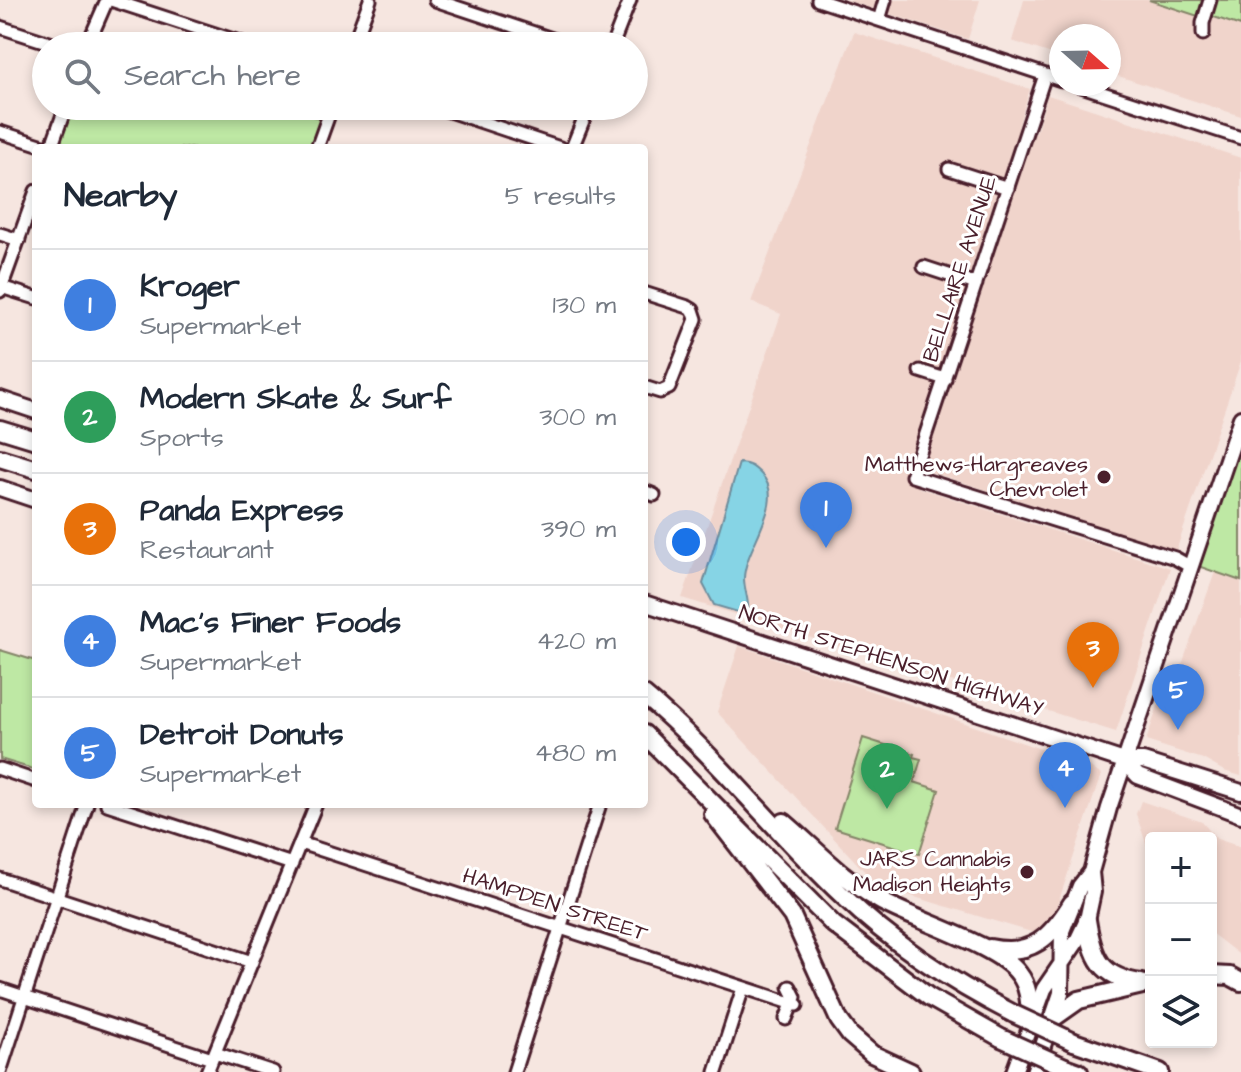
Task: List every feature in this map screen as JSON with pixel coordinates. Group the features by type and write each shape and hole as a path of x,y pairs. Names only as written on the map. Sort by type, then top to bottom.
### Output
{"highway":[{"path":"0,429 32,439"},
{"path":"0,458 32,470"},
{"path":"0,468 32,471"},
{"path":"648,699 849,880 894,908 1003,959 1019,973 1028,993 1031,1027"},
{"path":"648,738 833,924 929,997 1001,1038 1072,1070"},
{"path":"708,755 859,911 931,964 1014,1014 1074,1042 1160,1072"},
{"path":"687,776 727,835 770,884 792,916 839,1020 850,1035 872,1054 911,1072"},
{"path":"975,944 1006,951 1032,947 1047,937 1072,903"},
{"path":"1087,920 1092,947 1103,966 1118,977 1145,982"},
{"path":"1217,975 1230,976 1241,982"},
{"path":"1052,1019 1079,1000 1145,984"},
{"path":"1040,1053 1043,1072"}],"main road":[{"path":"0,399 32,410"},
{"path":"1034,1072 1061,993 1062,931 1080,886 1091,872 1124,761 1241,418"},
{"path":"0,488 32,499"},
{"name":"NORTH STEPHENSON HIGHWAY","path":"648,604 1124,761 1143,761 1241,792"},
{"name":"NORTH STEPHENSON HIGHWAY","path":"1124,761 1138,776 1241,815"},
{"path":"1014,1072 1044,989 1077,941 1087,920 1093,892 1091,872"}],"street":[{"path":"94,32 109,0 208,32"},
{"path":"358,32 370,0"},
{"path":"435,0 531,32"},
{"path":"617,32 630,0"},
{"path":"818,0 1049,76"},
{"path":"879,20 885,0"},
{"path":"1203,34 1210,0"},
{"path":"0,27 32,37"},
{"name":"BELLAIRE AVENUE","path":"1045,75 912,476 1175,558 1191,567"},
{"path":"1112,96 1241,138"},
{"path":"52,144 61,120"},
{"path":"318,144 327,120"},
{"path":"476,120 548,144"},
{"path":"574,144 583,120"},
{"path":"0,132 38,144"},
{"path":"949,169 1008,188"},
{"path":"32,203 1,289 32,297"},
{"path":"0,234 19,240"},
{"path":"924,267 976,284"},
{"path":"648,294 693,310 695,324 672,384 665,391 648,388"},
{"path":"920,371 945,379"},
{"path":"0,769 32,780"},
{"path":"0,1072 86,808"},
{"path":"119,808 292,864"},
{"path":"207,1072 314,808"},
{"path":"514,1072 599,808"},
{"name":"HAMPDEN STREET","path":"300,843 794,1004"},
{"path":"0,879 252,962"},
{"path":"786,1019 795,997 790,987"},
{"path":"716,1072 743,988"},
{"path":"0,989 273,1072"}],"shaded area":[{"path":"846,0 980,0 968,39"},
{"path":"1024,0 1149,0 1241,26 1241,116 1121,77 1121,24 1049,24 1049,53 1012,41"},
{"path":"854,32 1030,89 1018,127 1036,133 1048,95 1241,158 1241,361 1176,551 925,470 919,488 1170,568 1116,732 682,598 781,314 751,302"},
{"path":"1215,572 1241,581 1241,776 1203,759 1146,741 1158,706 1169,701"},
{"path":"739,646 1088,765 1101,775 1054,915 1038,934 878,886 717,712"},
{"path":"1141,801 1202,822 1211,832 1145,832 1145,840 1136,814"},
{"path":"1217,839 1241,847 1241,956 1217,938"}],"green space":[{"path":"1149,0 1241,0 1241,26 1208,15 1201,17"},
{"path":"66,120 322,120 313,144 57,144"},
{"path":"1241,421 1241,581 1192,564"},
{"path":"0,650 32,660 32,769 0,759"},
{"path":"863,738 914,754 913,757 921,759 914,782 939,790 919,854 835,828"}],"water":[{"path":"739,463 751,466 761,474 768,485 770,497 768,510 746,565 744,578 748,615 714,605 703,584"}],"place":[{"name":"Matthews-Hargreaves Chevrolet","path":"1104,477"},
{"name":"Kroger","path":"826,548"},
{"name":"Panda Express","path":"1093,688"},
{"name":"Detroit Donuts","path":"1178,730"},
{"name":"Mac's Finer Foods","path":"1065,808"},
{"name":"Modern Skate & Surf","path":"887,809"},
{"name":"JARS Cannabis Madison Heights","path":"1027,872"}]}
